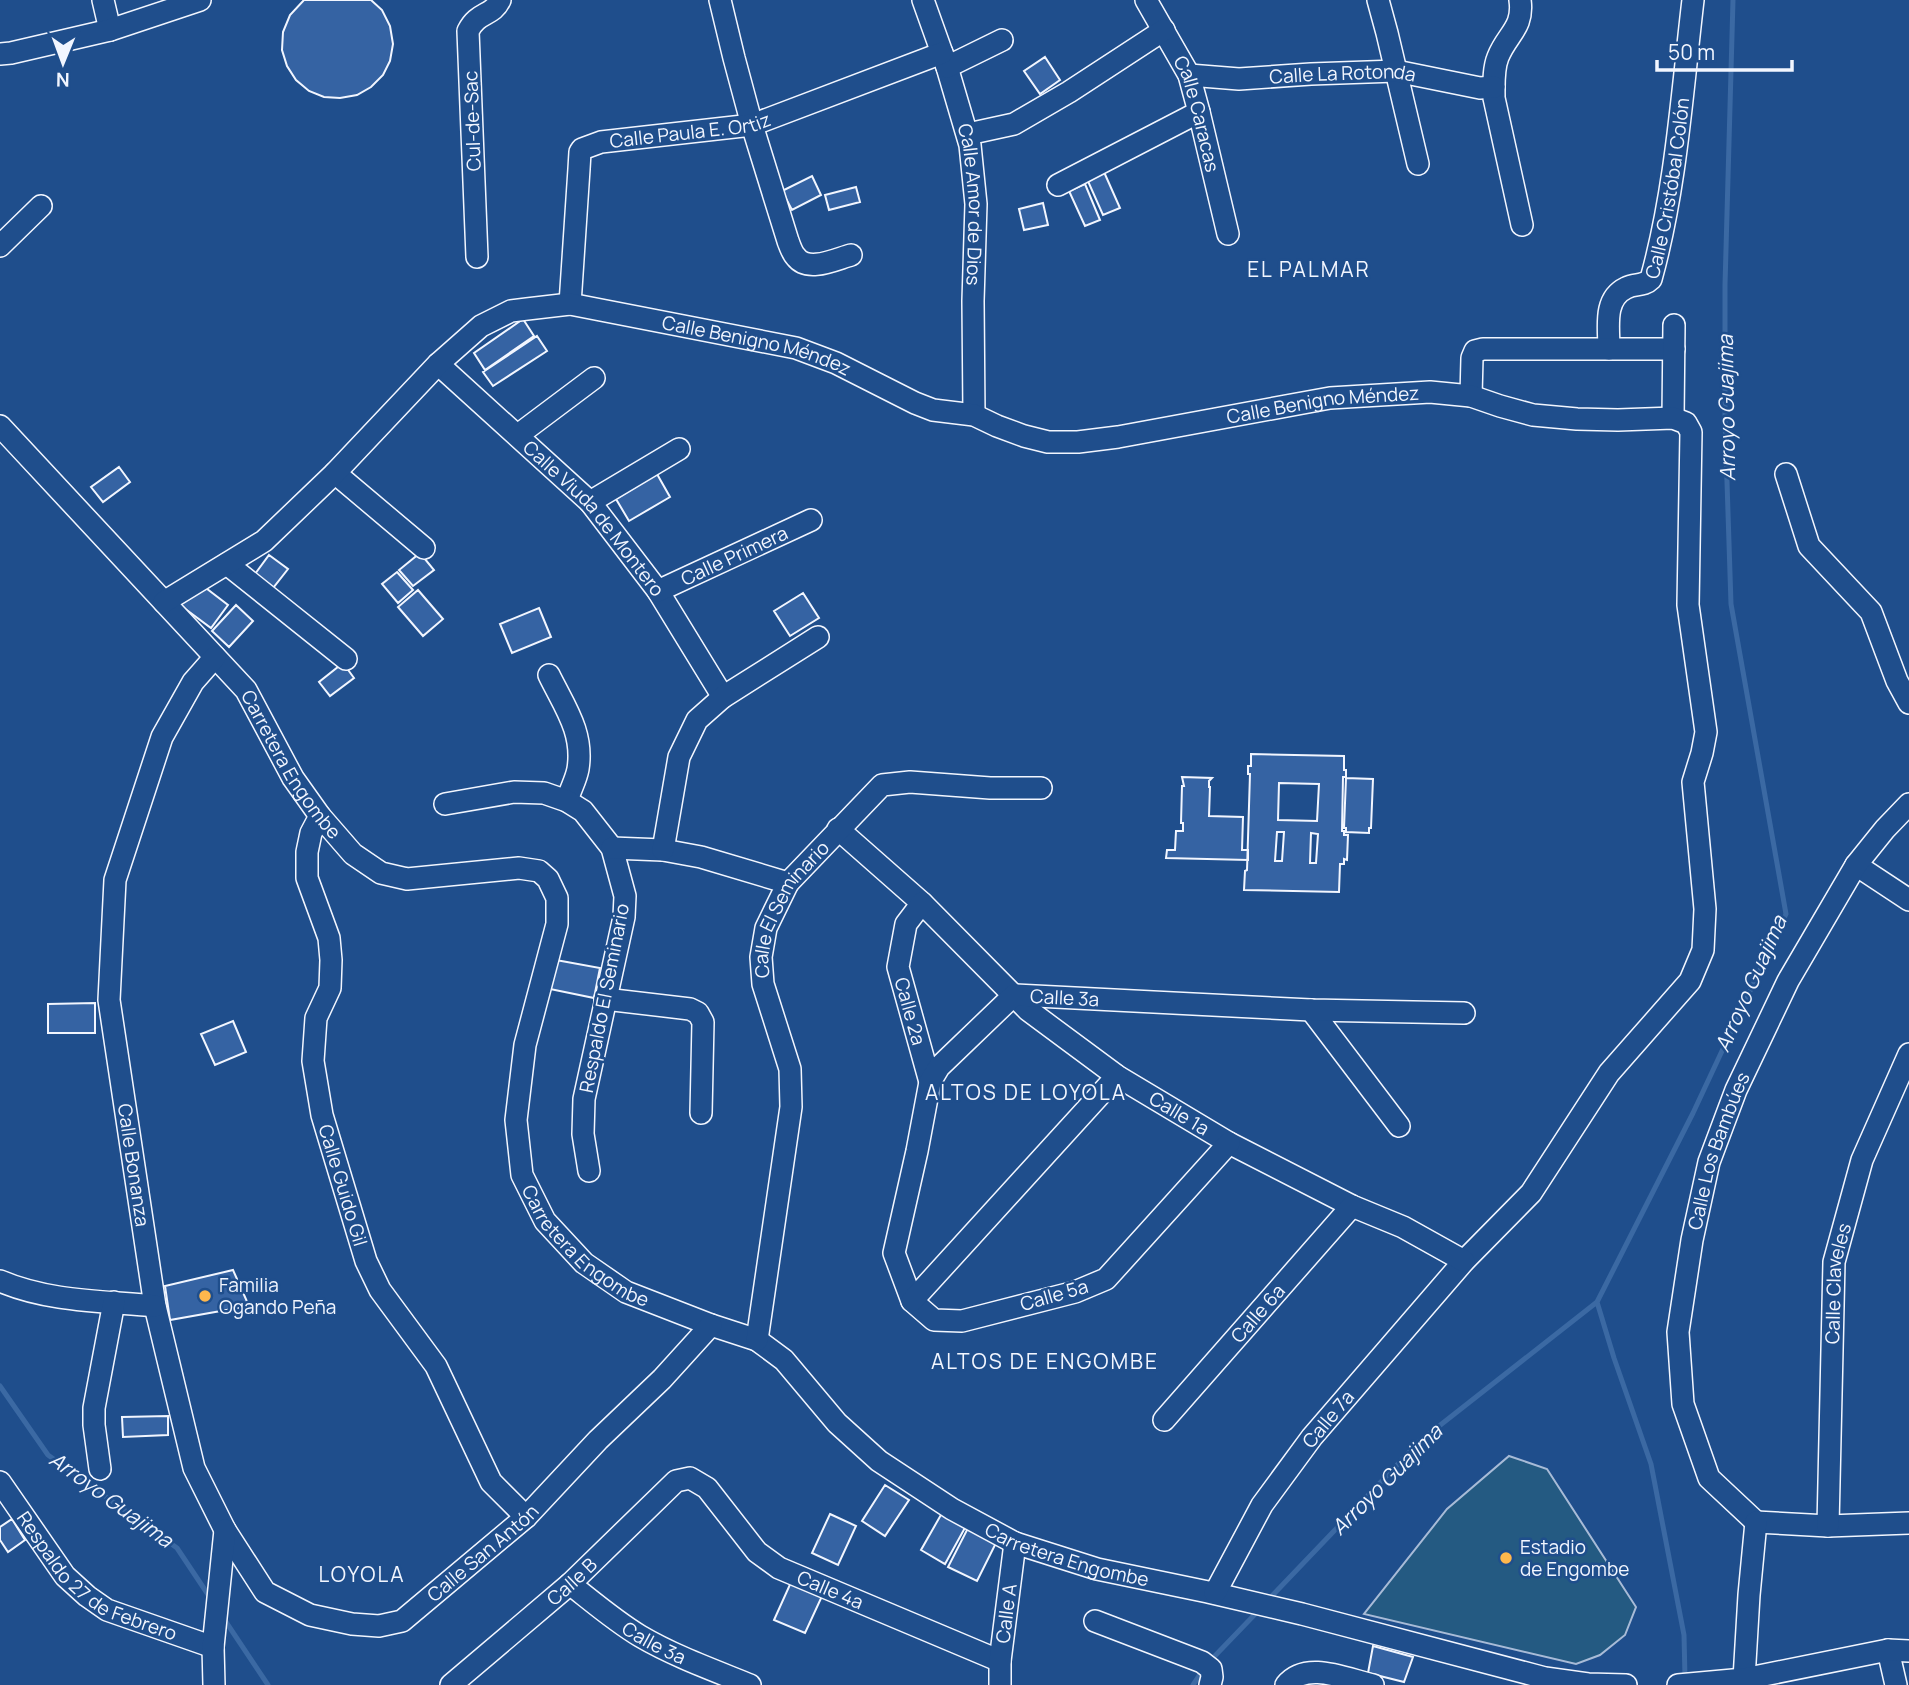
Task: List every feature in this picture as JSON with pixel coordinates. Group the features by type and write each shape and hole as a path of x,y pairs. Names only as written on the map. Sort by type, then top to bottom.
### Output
{"street":[{"path":"103,0 110,30"},
{"path":"0,54 11,54 110,30 200,0"},
{"name":"Cul-de-Sac","path":"477,257 468,31 473,21 496,9 500,0"},
{"path":"720,0 752,125 795,256 810,265 851,255"},
{"name":"Calle Amor de Dios","path":"923,0 968,134 972,159 976,204 974,415"},
{"name":"Calle Caracas","path":"1146,0 1189,75 1228,234"},
{"path":"1378,0 1418,164"},
{"path":"1520,0 1522,15 1497,59 1494,98 1522,225"},
{"name":"Calle Cristóbal Colón","path":"1609,349 1609,309 1615,297 1626,288 1647,284 1651,279 1663,237 1693,0"},
{"path":"968,134 1014,124 1164,30"},
{"name":"Calle Paula E. Ortiz","path":"570,304 582,149 601,142 752,125 1002,40"},
{"name":"Calle La Rotonda","path":"1189,75 1238,79 1396,71 1480,88 1494,88"},
{"path":"1058,185 1199,112"},
{"path":"0,246 41,206"},
{"name":"Calle Benigno Méndez","path":"164,602 264,541 335,473 438,364 481,326 511,312 527,309 570,304 796,348 836,363 924,407 974,415 1024,436 1048,442 1079,442 1330,398 1430,392 1471,396 1533,415 1618,420 1673,418"},
{"path":"1464,1261 1531,1193 1609,1073 1690,981 1703,950 1705,909 1693,782 1706,733 1688,605 1691,432 1686,424 1673,418 1674,325"},
{"path":"1471,396 1472,358 1475,351 1483,349 1674,349"},
{"name":"Calle Viuda de Montero","path":"438,364 590,502 658,591 723,697"},
{"path":"518,435 594,378"},
{"name":"Carretera Engombe","path":"0,426 246,690 293,778 320,817 354,854 381,873 407,879 519,868 538,871 548,879 557,898 557,924 525,1045 516,1120 522,1175 545,1221 584,1263 626,1292 757,1340 784,1360 837,1423 879,1461 952,1510 1015,1544 1097,1569 1302,1614 1545,1678 1588,1684 1626,1685"},
{"path":"590,502 679,449"},
{"path":"335,473 424,548"},
{"path":"1786,474 1808,546 1871,612 1897,681 1909,703"},
{"name":"Calle Primera","path":"658,591 811,520"},
{"path":"227,564 346,659"},
{"path":"663,850 679,757 698,720 723,697 818,637"},
{"name":"Calle Bonanza","path":"215,657 193,682 162,737 116,880 109,1000 155,1306 194,1468 225,1530"},
{"path":"548,675 577,732 580,747 577,771 567,801"},
{"name":"Calle El Seminario","path":"757,1340 791,1107 790,1069 763,984 761,957 766,928 788,883 882,785 910,782 990,788 1041,788"},
{"name":"Respaldo El Seminario","path":"445,804 514,792 544,793 567,801 583,811 612,848 625,896 621,930 584,1099 583,1134 590,1171"},
{"name":"Calle Los Bambúes","path":"1756,1522 1709,1478 1683,1404 1678,1332 1692,1240 1709,1162 1736,1090 1788,981 1856,865 1909,804"},
{"name":"Calle Guido Gil","path":"320,817 311,833 307,852 307,878 329,938 331,960 330,989 316,1018 313,1060 322,1115 366,1261 380,1290 436,1366 491,1482 526,1517"},
{"name":"Calle 1a","path":"838,829 922,903 1028,1010 1117,1076 1229,1143 1352,1206 1403,1227 1464,1261"},
{"path":"612,848 663,850 701,857 788,883"},
{"path":"1856,865 1909,900"},
{"name":"Calle 2a","path":"922,903 905,924 898,967 930,1082"},
{"name":"Calle 3a","path":"912,1301 894,1253 930,1082 939,1067 1014,995 1311,1010 1464,1013"},
{"path":"605,999 690,1009 698,1013 703,1022 701,1113"},
{"path":"1311,1010 1399,1125"},
{"name":"Calle Claveles","path":"1828,1526 1834,1262 1862,1160 1909,1054"},
{"path":"912,1301 1117,1076"},
{"name":"Calle 5a","path":"912,1301 934,1320 962,1321 1075,1292 1105,1279 1229,1143"},
{"name":"Calle 6a","path":"1164,1420 1352,1206"},
{"name":"Calle 7a","path":"1215,1593 1262,1505 1312,1437 1464,1261"},
{"path":"0,1281 22,1290 55,1297 155,1306"},
{"path":"100,1469 94,1408 114,1302"},
{"name":"Calle San Antón","path":"225,1530 265,1592 310,1615 352,1624 379,1626 402,1621 526,1517 598,1440 662,1379 710,1325"},
{"name":"Calle B","path":"452,1685 570,1584 676,1481 690,1478"},
{"name":"Calle 4a","path":"690,1478 708,1489 757,1552 779,1568 1000,1661"},
{"name":"Respaldo 27 de Febrero","path":"0,1482 65,1576 87,1596 107,1609 213,1647"},
{"path":"1744,1679 1756,1522 1828,1526 1909,1523"},
{"path":"214,1685 213,1647 225,1530"},
{"name":"Calle A","path":"1000,1685 1000,1661 1015,1544"},
{"name":"Calle 3a","path":"570,1584 640,1636 677,1655 750,1685"},
{"path":"1095,1621 1208,1672"},
{"path":"1678,1685 1744,1679 1898,1650 1896,1685"},
{"path":"1286,1685 1290,1679 1301,1673 1316,1671 1373,1685"}],"shaded area":[{"name":"Estadio de Engombe","path":"1509,1456 1547,1469 1636,1607 1625,1635 1600,1655 1576,1664 1364,1614 1447,1509"}],"building":[{"path":"304,0 371,0 382,10 390,26 393,44 390,61 383,75 371,87 357,95 324,97 309,91 296,80 287,66 282,50 283,32 290,15"},
{"path":"1045,57 1060,80 1040,94 1024,71"},
{"path":"1104,172 1120,208 1103,215 1087,179"},
{"path":"812,176 821,195 792,210 782,191"},
{"path":"1085,184 1100,220 1085,226 1069,191"},
{"path":"856,187 860,202 829,210 825,195"},
{"path":"1043,203 1048,225 1024,230 1019,209"},
{"path":"523,319 534,336 485,370 474,353"},
{"path":"537,336 547,351 493,386 483,372"},
{"path":"119,467 130,482 103,502 91,487"},
{"path":"657,474 670,497 629,521 616,499"},
{"path":"420,553 434,570 413,586 399,570"},
{"path":"269,555 288,569 273,588 255,574"},
{"path":"397,572 413,590 398,603 382,584"},
{"path":"198,582 228,605 211,628 180,605"},
{"path":"418,590 443,619 423,636 398,607"},
{"path":"803,593 819,618 790,636 774,611"},
{"path":"236,605 253,621 229,647 212,631"},
{"path":"539,608 551,637 512,653 500,624"},
{"path":"343,663 354,678 330,696 319,682"},
{"path":"1251,754 1344,756 1346,777 1343,777 1342,831 1344,835 1348,835 1347,860 1344,859 1344,864 1340,864 1339,892 1244,890 1247,870 1248,766 1251,766","holes":["1279,783 1319,784 1317,821 1278,820","1277,832 1284,832 1282,861 1275,861","1311,833 1318,834 1316,863 1310,863"]},
{"path":"1182,777 1212,778 1209,781 1209,816 1243,817 1242,850 1248,850 1248,860 1166,858 1167,850 1175,850 1176,831 1183,831"},
{"path":"1346,778 1373,779 1369,833 1346,832 1344,828"},
{"path":"556,960 600,968 594,998 550,989"},
{"path":"95,1003 95,1033 48,1033 48,1004"},
{"path":"233,1021 246,1052 215,1065 201,1034"},
{"name":"Familia Ogando Peña","path":"233,1270 249,1306 170,1320 165,1286"},
{"path":"168,1416 168,1435 123,1437 122,1417"},
{"path":"885,1485 909,1500 885,1536 862,1521"},
{"path":"942,1513 966,1526 945,1564 921,1550"},
{"path":"830,1514 856,1526 838,1565 812,1553"},
{"path":"12,1519 25,1540 8,1552 0,1540 0,1527"},
{"path":"968,1528 996,1543 977,1581 948,1567"},
{"path":"792,1580 823,1594 805,1633 774,1620"},
{"path":"1373,1646 1413,1657 1404,1682 1368,1673"}],"waterway":[{"name":"Arroyo Guajima","path":"1269,1599 1420,1441 1597,1302 1693,1113 1786,914 1731,604 1725,421 1725,285 1733,0"},
{"path":"1597,1302 1651,1464 1684,1635 1685,1678"},
{"name":"Arroyo Guajima","path":"0,1386 48,1455 177,1548 211,1599"},
{"name":"Arroyo Guajima","path":"1209,1662 1260,1609"},
{"name":"Arroyo Guajima","path":"222,1616 268,1685"},
{"name":"Arroyo Guajima","path":"1193,1685 1203,1670"}],"place":[{"name":"Familia Ogando Peña","path":"205,1296"},
{"name":"Estadio de Engombe","path":"1506,1558"}],"district":[{"name":"EL PALMAR","path":"1309,270"},
{"name":"ALTOS DE LOYOLA","path":"1026,1093"},
{"name":"ALTOS DE ENGOMBE","path":"1045,1362"},
{"name":"LOYOLA","path":"362,1575"}]}
